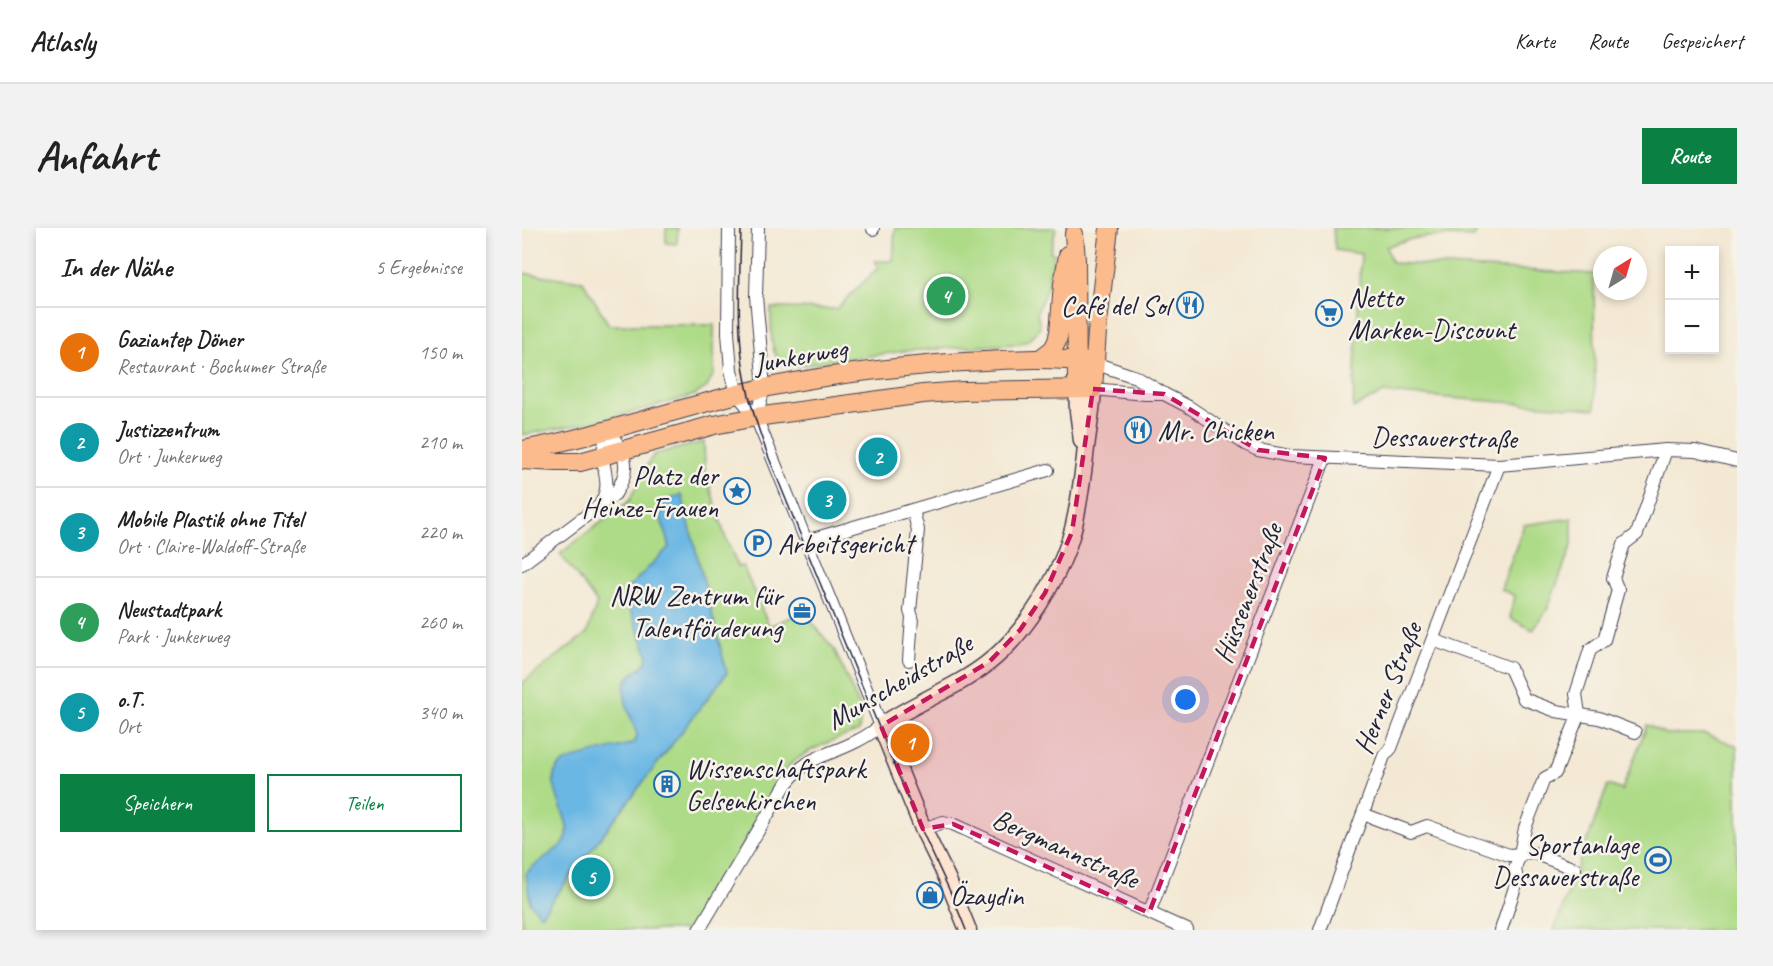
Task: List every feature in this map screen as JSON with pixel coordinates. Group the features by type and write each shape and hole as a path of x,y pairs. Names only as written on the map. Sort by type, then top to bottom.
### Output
{"main road":[{"path":"1085,388 1086,362 1109,228"},
{"path":"1074,231 1086,362"},
{"path":"1040,359 1053,349 1057,341 1066,260 1074,231"},
{"name":"Junkerweg","path":"522,450 608,430 736,394 802,380 889,368 970,362 1040,359 1086,362"},
{"name":"Junkerweg","path":"522,460 572,462 603,456 714,425 923,394 1085,388"},
{"name":"Munscheidstraße","path":"881,726 976,672 1004,648 1020,630 1045,593 1069,540 1078,502 1084,456 1078,411 1085,388"},
{"path":"881,726 968,930"}],"street":[{"path":"729,228 728,333 731,370 736,394 756,417 881,726"},
{"path":"756,417 764,388 756,296 758,228"},
{"name":"Dessauerstraße","path":"1086,362 1136,377 1189,406 1232,436 1258,450 1290,456 1499,465 1666,450 1695,451 1737,461"},
{"name":"Dessauerstraße","path":"1085,388 1164,394"},
{"path":"522,564 615,494 623,482 625,465 622,450 608,430"},
{"path":"600,506 608,483 603,456 608,430"},
{"path":"1501,930 1517,881 1515,868 1525,828 1544,781 1555,773 1579,714 1576,694 1590,650 1604,640 1618,590 1613,578 1624,544 1637,534 1666,450"},
{"name":"Hüssenerstraße","path":"1149,913 1325,458"},
{"name":"Herner Straße","path":"1320,930 1384,756 1391,748 1499,465"},
{"path":"806,541 1048,470"},
{"path":"909,660 912,617 910,611 918,530 913,510"},
{"path":"1433,640 1510,668 1524,699 1556,711 1599,718 1635,732"},
{"name":"Munscheidstraße","path":"700,930 786,784 796,771 809,761 856,742 881,726"},
{"path":"1363,814 1411,832 1428,825 1509,855 1533,853 1575,869"},
{"name":"Bergmannstraße","path":"923,829 942,822 953,824 1187,930"}],"highlighted area":[{"path":"1093,389 1164,394 1258,450 1325,458 1149,913 953,824 923,829 881,726 989,662 1020,630 1045,593 1072,532"}],"green space":[{"path":"666,228 678,228 677,244 666,243"},
{"path":"895,228 1056,228 1050,252 1054,253 1048,285 1037,312 1040,327 1035,334 1030,339 1016,344 905,351 795,366 779,360 772,344 771,308 836,309 878,268 875,261 893,261"},
{"path":"1333,228 1478,228 1474,237 1419,238 1386,247 1392,263 1593,274 1595,409 1383,393 1353,408 1361,254 1335,250"},
{"path":"522,273 583,281 609,325 714,325 714,373 707,387 695,395 603,420 522,435"},
{"name":"Wissenschaftspark Gelsenkirchen","path":"704,442 705,471 726,539 738,567 743,566 769,626 804,612 835,651 861,710 859,731 809,751 784,771 713,898 692,930 522,930 522,683 587,633 597,603 560,554 629,501 655,454"},
{"path":"1572,518 1572,545 1547,610 1533,630 1510,618 1515,596 1501,589 1524,525"},
{"name":"Sportanlage Dessauerstraße","path":"1647,725 1666,734 1706,734 1737,746 1737,930 1554,930 1608,785 1622,790"}],"water":[{"path":"682,495 727,673 541,915 530,903 526,874 563,844 567,835 567,825 555,790 556,770 570,760 635,741 637,735 628,710 624,689 630,676 645,664 648,655 624,595 626,590 669,547 661,519 661,509 670,499"}],"tram line":[{"path":"741,228 740,340 747,387 758,428 916,818 966,930"}],"place":[{"name":"Neustadtpark","path":"946,296"},
{"name":"Café del Sol","path":"1190,305"},
{"name":"Netto Marken-Discount","path":"1329,313"},
{"name":"Mr. Chicken","path":"1138,430"},
{"name":"Justizzentrum","path":"878,457"},
{"name":"Platz der Heinze-Frauen","path":"737,491"},
{"name":"Mobile Plastik ohne Titel","path":"827,500"},
{"name":"Arbeitsgericht","path":"758,543"},
{"name":"NRW Zentrum für Talentförderung","path":"802,611"},
{"name":"Gaziantep Döner","path":"910,743"},
{"name":"Wissenschaftspark Gelsenkirchen","path":"667,784"},
{"name":"Sportanlage Dessauerstraße","path":"1658,860"},
{"name":"o.T.","path":"591,877"},
{"name":"Özaydin","path":"930,895"}]}
